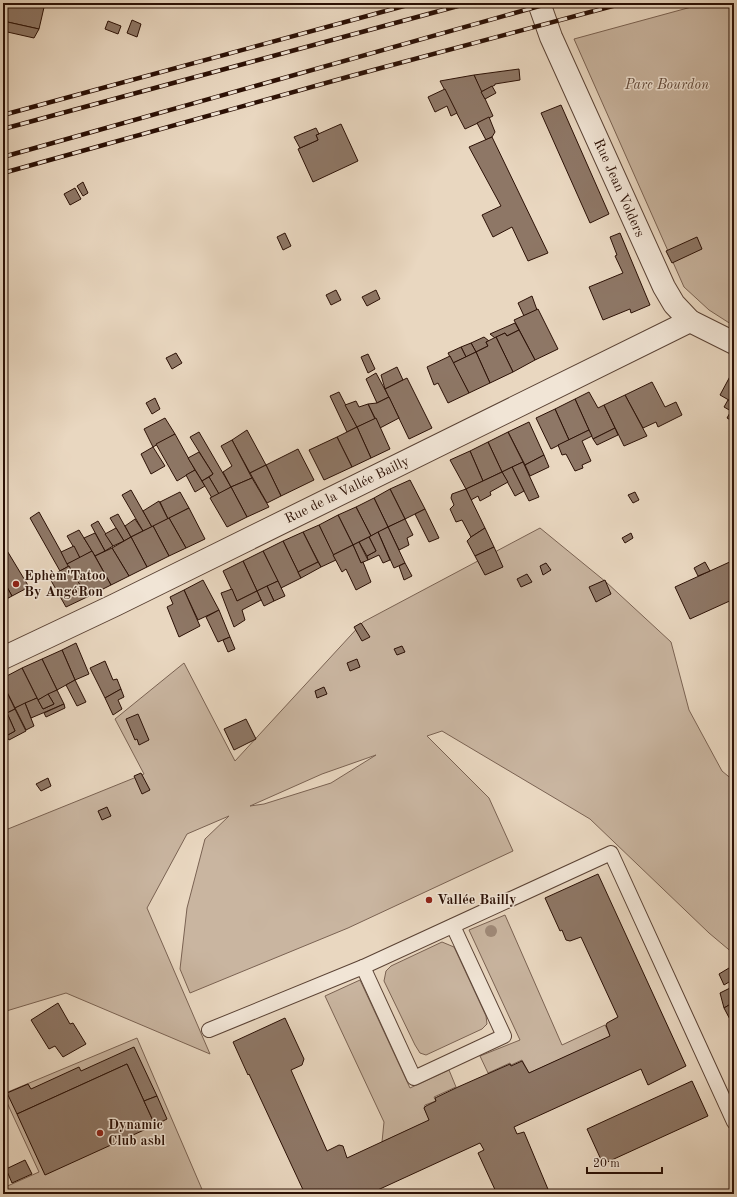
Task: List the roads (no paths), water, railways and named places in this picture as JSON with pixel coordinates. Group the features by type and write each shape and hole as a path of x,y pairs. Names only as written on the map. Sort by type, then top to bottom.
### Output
{"street":[{"name":"Rue Jean Volders","path":"539,3 551,37 664,287 674,304 690,321 734,343"},
{"name":"Rue de la Vallée Bailly","path":"3,658 115,605 690,321"}],"lane":[{"path":"210,1030 363,967 611,853 734,1122"},
{"path":"363,967 414,1078 504,1036 453,926"}],"railway":[{"path":"3,115 415,3"},
{"path":"3,129 469,3"},
{"path":"3,157 550,3"},
{"path":"3,173 351,76 624,3"}],"place":[{"name":"Ephèm'Tatoo By AngéRon","path":"16,584"},
{"name":"Vallée Bailly","path":"429,900"},
{"name":"Dynamic Club asbl","path":"100,1133"}],"park label":[{"name":"Parc Bourdon","path":"667,85"}]}
